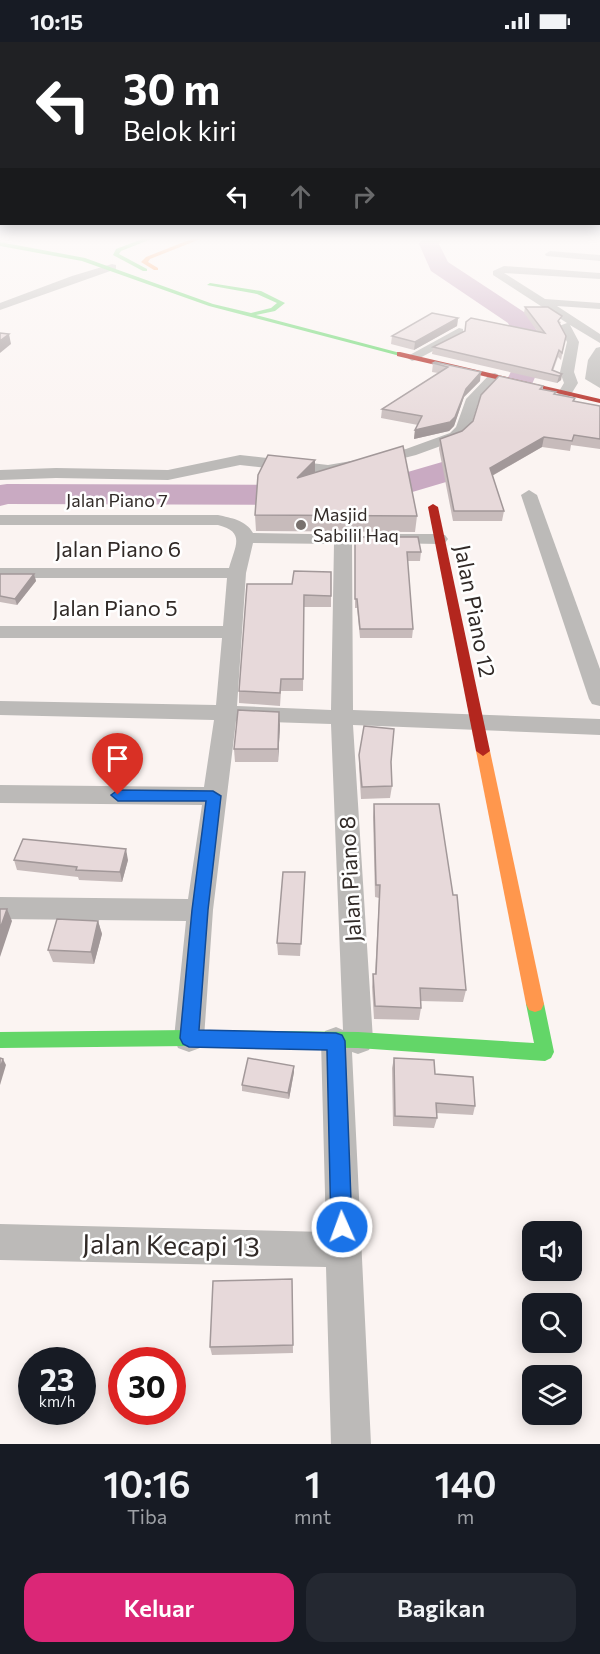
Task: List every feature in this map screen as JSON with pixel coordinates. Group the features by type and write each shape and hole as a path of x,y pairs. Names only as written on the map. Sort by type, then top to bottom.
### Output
{"street":[{"path":"206,303 412,357 600,401"},
{"path":"245,314 266,312 281,303"},
{"path":"270,320 286,313 290,303"},
{"path":"546,303 600,339"},
{"path":"564,303 600,306"},
{"path":"564,393 571,383 567,372 573,342 565,326"},
{"path":"412,357 459,332"},
{"path":"600,351 594,360 592,379 600,384"},
{"path":"0,475 176,474 240,460 313,469 357,465 411,452 455,436 464,429 471,402 496,377"},
{"path":"529,495 600,699"},
{"name":"Jalan Piano 12","path":"347,1040 545,1052 433,507"},
{"name":"Jalan Piano 7","path":"0,520 218,520 240,531 343,539 439,539"},
{"path":"189,1038 200,910 213,796 226,713 240,531"},
{"name":"Jalan Piano 8","path":"343,539 342,718 347,1040 342,1250 351,1444"},
{"name":"Jalan Piano 6","path":"0,573 237,573"},
{"name":"Jalan Piano 5","path":"0,632 231,632"},
{"path":"0,708 226,713 600,727"},
{"path":"0,794 213,796"},
{"path":"0,909 200,910"},
{"path":"0,1040 189,1038 347,1040"},
{"name":"Jalan Kecapi 13","path":"0,1242 342,1250"}],"building":[{"path":"525,307 548,307 562,316 558,321 566,336 562,353 559,350 552,370 562,374 559,376 433,347 465,331 466,322 471,318 545,333"},
{"path":"432,313 458,318 415,342 392,336"},
{"path":"0,333 9,334 0,341"},
{"path":"433,363 481,372 466,389 455,417 450,422 415,430 422,416 382,409 448,367"},
{"path":"499,376 543,386 540,389 575,398 573,401 600,406 600,439 574,435 572,441 544,437 490,468 504,511 454,511 440,439 462,431 473,421 481,395"},
{"path":"403,446 417,516 255,515 258,475 268,455 315,460 297,478"},
{"path":"355,537 418,537 421,552 407,552 413,629 360,629 357,599 355,599"},
{"path":"294,571 331,572 331,596 304,595 303,679 281,679 280,693 239,691 247,584 292,584"},
{"path":"0,574 34,574 15,599 0,596"},
{"path":"238,710 279,712 278,749 234,749"},
{"path":"364,726 394,729 391,762 392,786 362,787 359,755"},
{"path":"374,804 439,804 453,895 457,895 466,990 420,988 421,1008 375,1006 373,974 376,974 380,885 376,885"},
{"path":"23,839 126,849 120,872 76,870 77,867 14,860"},
{"path":"283,872 305,872 301,944 277,943"},
{"path":"0,909 7,909 0,929"},
{"path":"57,919 98,921 91,952 48,950"},
{"path":"248,1058 294,1066 288,1093 242,1085"},
{"path":"394,1058 434,1060 435,1074 473,1077 475,1106 436,1103 437,1118 395,1116"},
{"path":"292,1279 293,1345 210,1347 213,1281"}],"waterway":[{"path":"0,496 7,494 325,495 397,486 461,467 487,454 531,357 526,334 518,319 495,303"}],"traffic: fast":[{"path":"207,303 400,354"},
{"path":"254,313 273,310 281,303"},
{"path":"0,1040 189,1038 358,1040 545,1052 535,1004"}],"traffic: slow":[{"path":"483,751 535,1004"}],"traffic: jam":[{"path":"400,354 600,401"},
{"path":"433,507 483,751"}],"place":[{"name":"Masjid Sabilil Haq","path":"301,525"}],"route":[{"path":"118,795 213,796 189,1038 336,1041 342,1227"}]}
